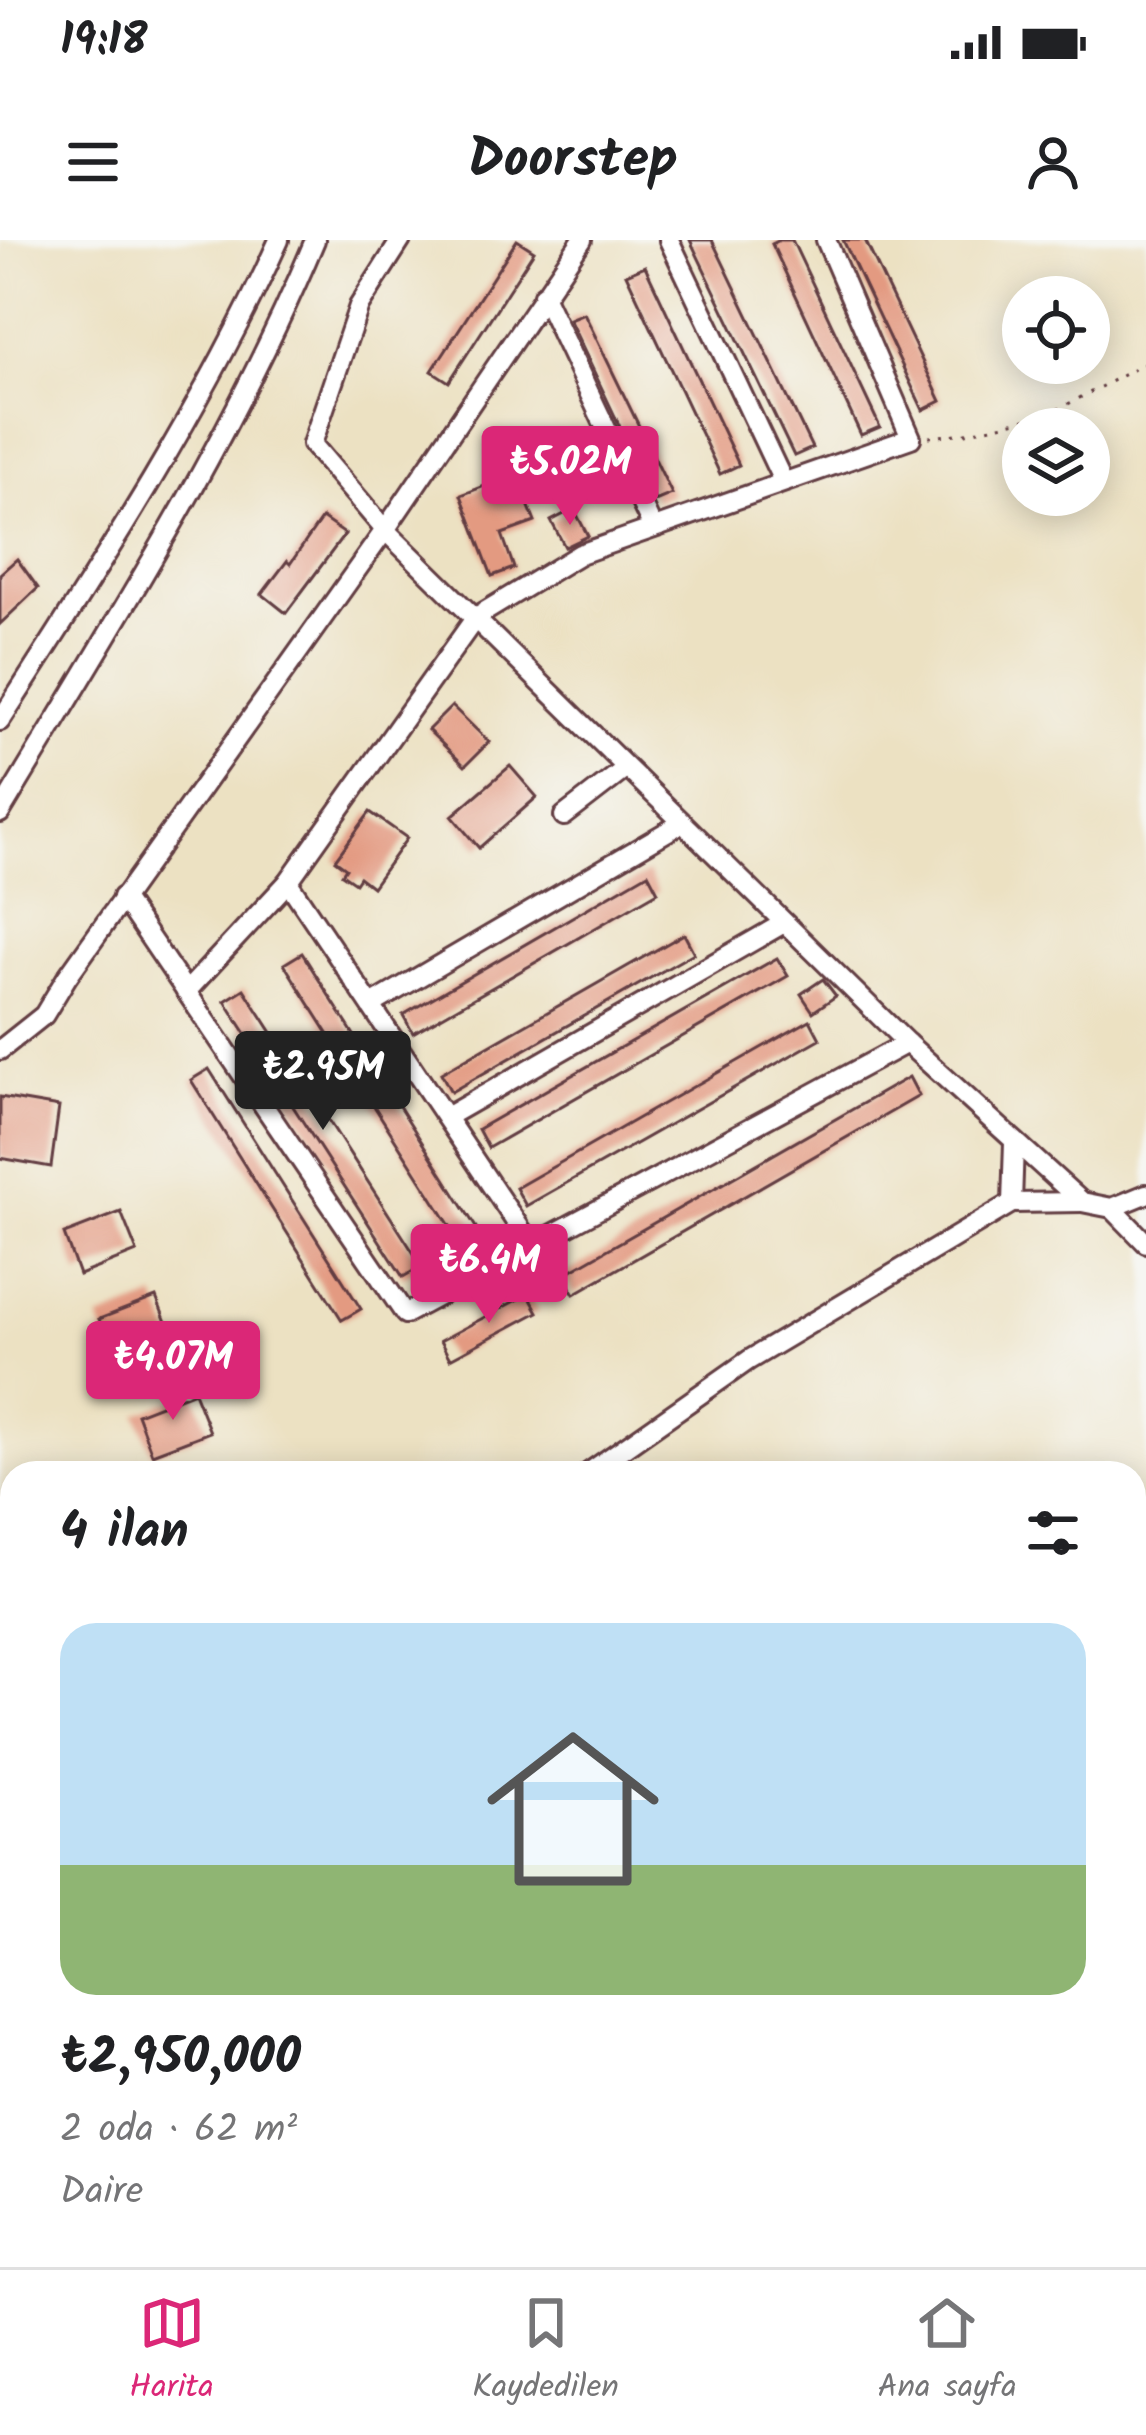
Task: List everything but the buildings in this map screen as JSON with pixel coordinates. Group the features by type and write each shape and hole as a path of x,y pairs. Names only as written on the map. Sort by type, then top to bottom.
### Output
{"street":[{"path":"0,721 175,436 278,240"},
{"path":"0,813 196,481 292,296 315,240"},
{"path":"400,240 359,306 312,444 385,530 680,824 907,1043 1082,1202"},
{"path":"0,1051 44,1015 582,240"},
{"path":"669,240 783,481"},
{"path":"187,992 288,882 476,617 580,554 911,438 826,240"},
{"path":"543,295 653,528"},
{"path":"564,816 625,769"},
{"path":"371,1006 680,824"},
{"path":"288,882 532,1246"},
{"path":"122,897 405,1314 907,1043"},
{"path":"446,1117 784,923"},
{"path":"1012,1203 1014,1143"},
{"path":"605,1461 749,1360 1012,1203 1082,1202 1112,1208 1146,1194"},
{"path":"1112,1208 1146,1243"}],"path":[{"path":"911,438 966,434 1051,413 1146,363"}]}
